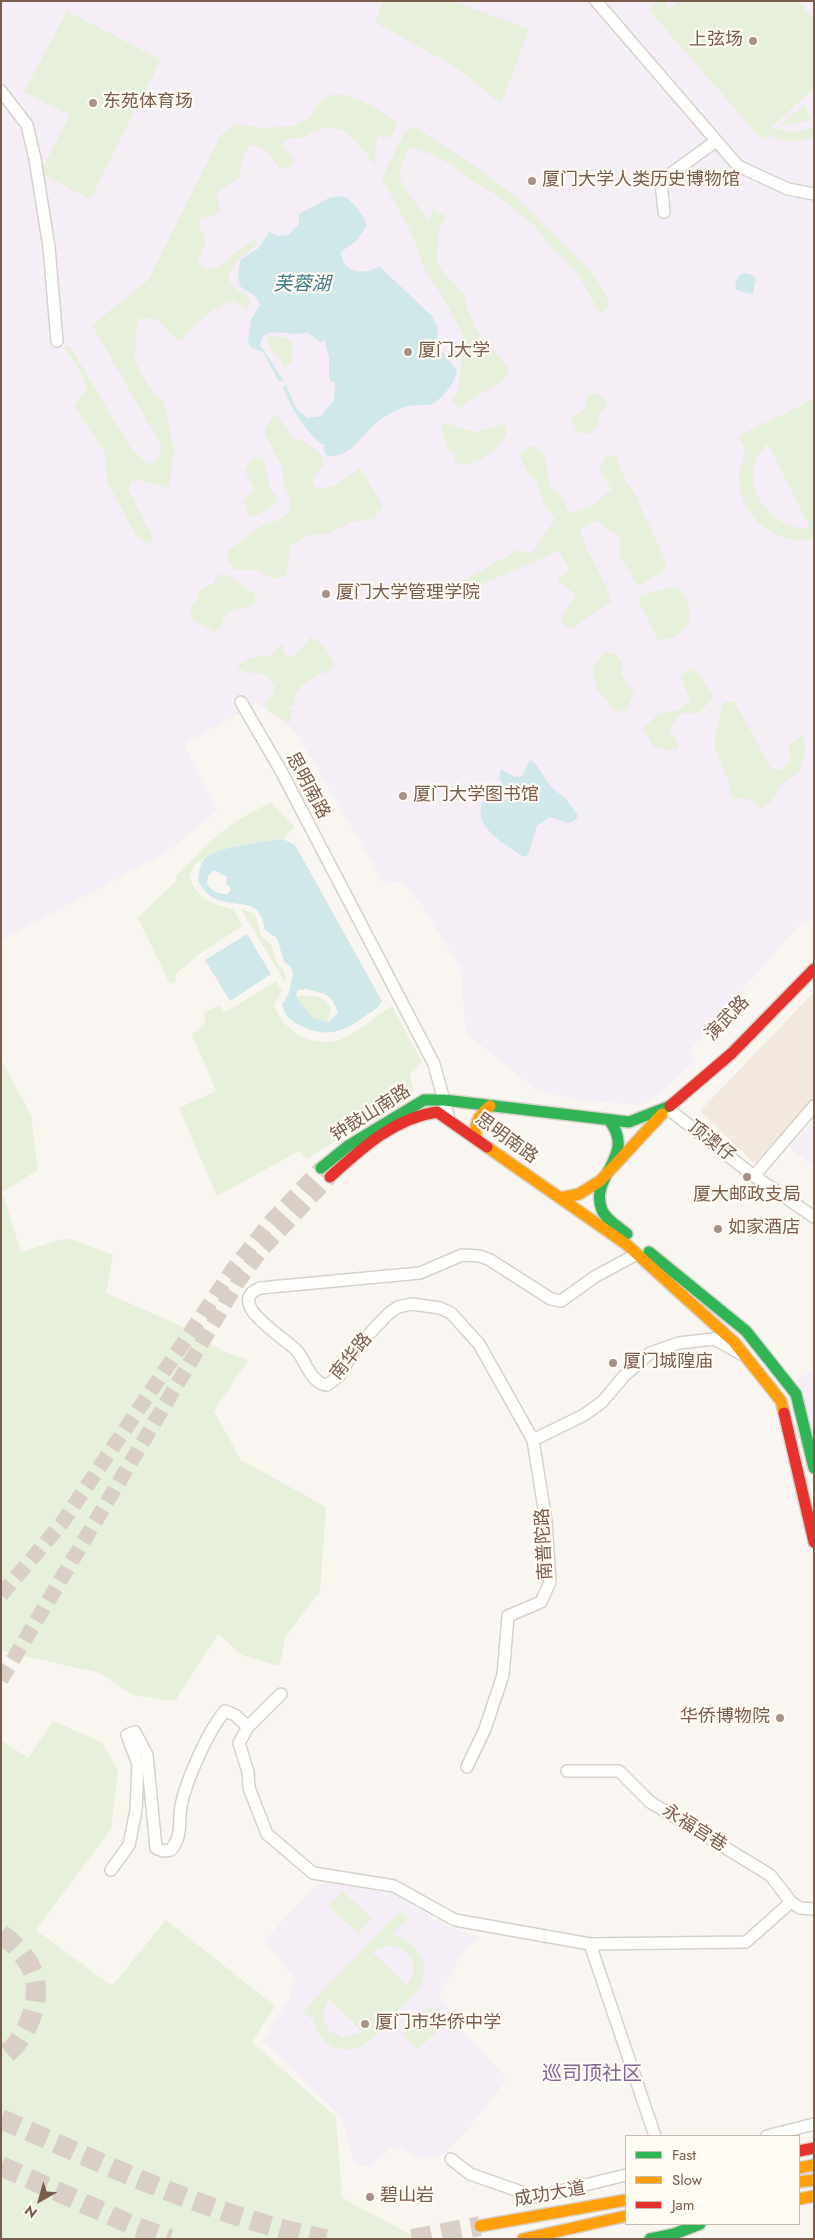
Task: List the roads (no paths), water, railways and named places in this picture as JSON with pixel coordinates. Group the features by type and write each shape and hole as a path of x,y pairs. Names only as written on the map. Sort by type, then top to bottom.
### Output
{"main road":[{"name":"演武路","path":"560,1198 586,1190 610,1170 667,1108 810,971 814,956"},
{"name":"钟鼓山南路","path":"449,1119 437,1112 426,1112 412,1117 325,1172 368,1132 424,1100 444,1100 629,1122 667,1108"},
{"path":"477,1140 475,1131 476,1121 482,1112 490,1106"},
{"name":"思明南路","path":"449,1119 637,1254 734,1342 781,1401 807,1505 814,1542"},
{"path":"609,1120 619,1133 619,1145 602,1185 599,1198 606,1216 746,1331 796,1394 814,1468"},
{"path":"800,2152 814,2148"},
{"path":"800,2168 814,2165"},
{"path":"800,2182 814,2180"},
{"path":"543,2213 578,2200 625,2189"},
{"path":"800,2199 814,2196"},
{"name":"成功大道","path":"480,2226 543,2213 625,2200"},
{"name":"成功大道","path":"526,2239 625,2216"},
{"path":"650,2239 674,2234 697,2225"}],"street":[{"path":"596,1 738,166 788,188 814,194"},
{"path":"1,91 28,125 49,247 57,341"},
{"path":"664,212 661,181 716,141"},
{"name":"思明南路","path":"241,702 284,778 434,1064 449,1119"},
{"path":"754,1176 814,1106"},
{"name":"顶澳仔","path":"667,1108 754,1176 814,1217"},
{"name":"南华路","path":"533,1440 479,1344 451,1313 427,1305 412,1304 398,1307 388,1314 355,1349 339,1376 327,1385 321,1385 316,1381 298,1352 285,1339 253,1314 248,1306 249,1296 260,1288 291,1283 420,1273 462,1255 480,1256 490,1260 551,1299 561,1301 596,1276 637,1254"},
{"path":"533,1440 584,1415 602,1402 624,1376 650,1353 679,1343 714,1339 746,1356"},
{"name":"南普陀路","path":"467,1767 486,1729 503,1675 508,1616 541,1602 550,1582 546,1521 533,1440"},
{"path":"281,1694 248,1727 239,1743 248,1772 249,1788 267,1834 313,1873 394,1886 455,1920 590,1944 746,1942 790,1902 800,1908 814,1909"},
{"path":"110,1870 129,1846 136,1810 138,1764 126,1735 135,1732 147,1755 152,1782 154,1838 156,1848 163,1851 171,1850 178,1842 182,1827 181,1806 204,1741 218,1719 225,1711 235,1715 248,1727"},
{"name":"永福宫巷","path":"568,1771 619,1771 650,1802 770,1875 790,1902"},
{"path":"590,1944 656,2135"},
{"path":"771,2135 814,2124"},
{"path":"451,2159 470,2174 536,2197 625,2175"}],"water":[{"name":"芙蓉湖","path":"341,196 349,200 357,208 367,226 356,241 341,252 345,264 355,271 361,272 379,266 431,315 438,327 437,345 457,371 451,385 432,404 414,405 390,413 377,422 350,449 343,454 335,456 326,455 325,445 319,442 306,429 283,387 286,385 296,408 307,418 321,416 334,400 335,382 332,383 329,378 329,357 324,339 321,343 307,332 295,334 273,332 263,336 260,345 283,380 279,382 263,352 251,347 248,342 251,320 260,305 252,293 243,289 238,281 241,259 259,248 269,232 279,236 289,235 299,224 299,214 329,198"},
{"path":"745,273 752,275 756,280 753,293 750,294 736,290 735,285 739,275"},
{"path":"530,760 535,763 551,787 566,799 578,816 574,821 568,823 549,817 537,826 528,855 524,857 491,833 481,817 481,807 485,797 493,795 502,801 511,798 510,793 504,788 499,777 501,769 515,777 522,776"},
{"path":"283,839 295,845 382,1001 374,1010 350,1026 334,1032 307,1029 297,1024 285,1014 282,1004 289,993 293,973 290,966 284,962 277,938 265,930 262,919 253,907 211,897 198,881 201,865 208,856 228,848","holes":["214,870 227,877 226,883 231,889 228,894 216,892 207,884 208,876","306,989 330,997 338,1013 328,1022 312,1017 299,1002 296,995 298,990"]},
{"path":"247,934 271,974 230,1001 205,960"}],"tunnel":[{"path":"1,1595 62,1523 233,1269 271,1221 321,1168"},
{"path":"1,1680 238,1282 260,1252 330,1177"},
{"path":"1,1934 20,1951 30,1966 36,1983 34,2008 25,2031 18,2042 1,2058"},
{"path":"1,2119 161,2188 201,2203 242,2217 326,2239"},
{"path":"1,2166 134,2226 170,2239"},
{"path":"412,2239 480,2226"}],"place":[{"name":"上弦场","path":"753,41"},
{"name":"东苑体育场","path":"93,103"},
{"name":"厦门大学人类历史博物馆","path":"532,181"},
{"name":"厦门大学","path":"408,352"},
{"name":"厦门大学管理学院","path":"326,594"},
{"name":"厦门大学图书馆","path":"403,796"},
{"name":"厦大邮政支局","path":"747,1177"},
{"name":"如家酒店","path":"718,1229"},
{"name":"厦门城隍庙","path":"613,1363"},
{"name":"华侨博物院","path":"780,1718"},
{"name":"厦门市华侨中学","path":"365,2024"},
{"name":"碧山岩","path":"370,2197"}],"district":[{"name":"巡司顶社区","path":"592,2075"}]}
